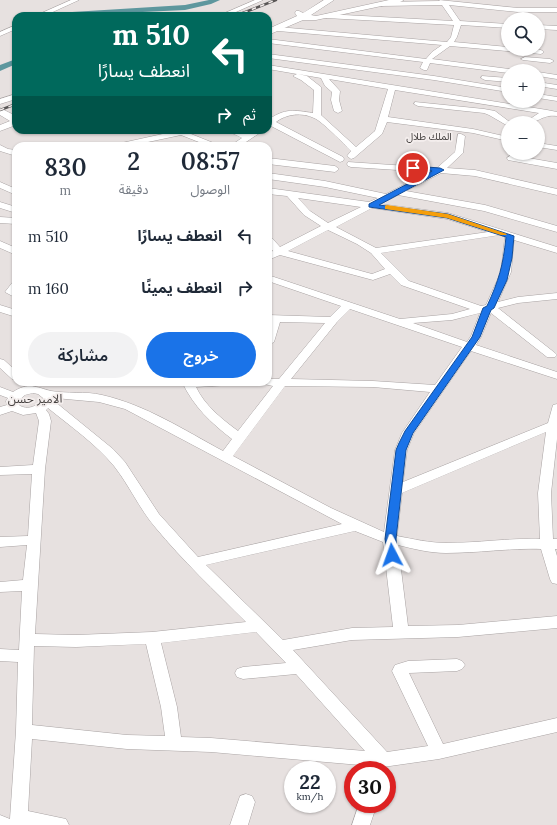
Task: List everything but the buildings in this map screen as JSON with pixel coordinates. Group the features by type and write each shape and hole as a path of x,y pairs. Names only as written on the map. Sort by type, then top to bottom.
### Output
{"main road":[{"path":"272,29 327,0 329,6 346,8"},
{"path":"272,29 288,19 300,15 392,2"},
{"path":"300,15 312,18 392,2"},
{"path":"272,30 325,16"}],"street":[{"path":"48,12 76,0"},
{"path":"232,12 260,0"},
{"path":"443,1 458,23"},
{"path":"338,66 354,52 376,28 392,2 443,1 518,10 557,10"},
{"path":"337,14 376,28 447,44 501,47"},
{"path":"325,16 347,18"},
{"path":"422,73 431,55 454,37 458,23"},
{"path":"272,30 376,28 458,23 501,26"},
{"path":"545,27 557,28"},
{"path":"0,34 12,29"},
{"path":"272,42 501,70"},
{"path":"272,48 346,58 422,73 456,88 471,109"},
{"path":"438,49 511,57"},
{"path":"519,58 552,63 545,55"},
{"path":"272,57 338,66 422,73 460,74"},
{"path":"306,76 318,63"},
{"path":"272,68 306,76 318,89 317,116"},
{"path":"272,75 324,76 557,114"},
{"path":"545,75 557,77"},
{"path":"324,76 328,84 336,91 335,100 338,111"},
{"path":"474,76 501,79"},
{"path":"434,78 501,89"},
{"path":"545,85 557,87"},
{"path":"324,184 343,163 379,132 392,88"},
{"path":"545,97 557,99"},
{"path":"0,102 12,98"},
{"path":"418,104 471,109 492,113 501,119"},
{"path":"272,119 280,115 294,112 317,116 356,151"},
{"path":"540,116 547,112"},
{"path":"384,119 473,131 501,137"},
{"path":"272,121 343,163"},
{"path":"133,142 165,134"},
{"path":"185,134 206,142"},
{"path":"239,134 248,138"},
{"path":"241,142 254,134"},
{"path":"272,255 327,226 372,206 440,170 459,154 461,136"},
{"path":"545,146 557,148"},
{"path":"0,147 5,151 12,152"},
{"path":"522,160 557,166"},
{"path":"272,161 343,163 488,175 557,192"},
{"path":"272,177 324,184 388,197"},
{"path":"0,185 12,190"},
{"path":"272,192 448,216 557,250"},
{"path":"397,192 485,208 557,229"},
{"path":"290,194 307,213 327,226 360,242 374,251 399,278 413,286 487,309 510,322 551,355"},
{"path":"0,205 12,209"},
{"path":"0,220 12,221"},
{"path":"374,251 500,232"},
{"path":"401,632 390,539 401,450 408,433 476,337 487,309 506,272 510,236"},
{"path":"0,244 12,250"},
{"path":"272,244 278,251 373,277 391,270"},
{"path":"272,279 557,376"},
{"path":"396,321 452,317 518,300 557,296"},
{"path":"226,456 282,382 333,320 348,306"},
{"path":"0,308 12,312"},
{"path":"272,318 333,320"},
{"path":"0,362 12,372"},
{"path":"272,382 373,384 438,389"},
{"path":"191,386 205,411 239,438"},
{"path":"0,391 15,400 22,411 33,389"},
{"path":"0,403 15,400 33,389"},
{"path":"14,823 24,731 30,585 36,540 39,469 45,421 33,389"},
{"path":"33,389 109,452 120,465 154,517 195,563 280,646 378,761"},
{"path":"0,411 33,389 100,398 129,406 226,456 270,482 355,526 390,539 431,547 446,548 517,543 552,538"},
{"path":"557,408 553,425 546,480 544,518 552,538 557,579"},
{"path":"397,490 553,425"},
{"path":"0,471 39,469"},
{"path":"195,563 355,526"},
{"path":"0,542 36,540"},
{"path":"0,587 30,585"},
{"path":"280,646 352,634 458,631 557,622"},
{"path":"27,640 76,641 152,638 258,626"},
{"path":"152,638 169,707 174,743"},
{"path":"0,655 26,656"},
{"path":"440,752 400,669 408,667 457,665"},
{"path":"243,673 299,668"},
{"path":"396,762 557,725"},
{"path":"24,731 127,742 174,743 344,761"},
{"path":"239,825 246,802"},
{"path":"362,825 365,813"},
{"path":"0,824 14,823 60,825"}],"waterway":[{"path":"102,12 185,8 216,0"},
{"path":"0,68 12,63"}],"railway":[{"path":"245,12 276,0"},
{"path":"0,110 12,106"}],"slow traffic":[{"path":"387,207 448,216 503,234"}],"district":[{"name":"الملك طلال","path":"429,136"},
{"name":"الامير حسن","path":"35,399"}],"route":[{"path":"392,555 390,539 401,450 408,433 455,364 476,337 487,308 490,308 506,272 510,236 448,216 407,209 372,206 440,170 413,168"}]}
